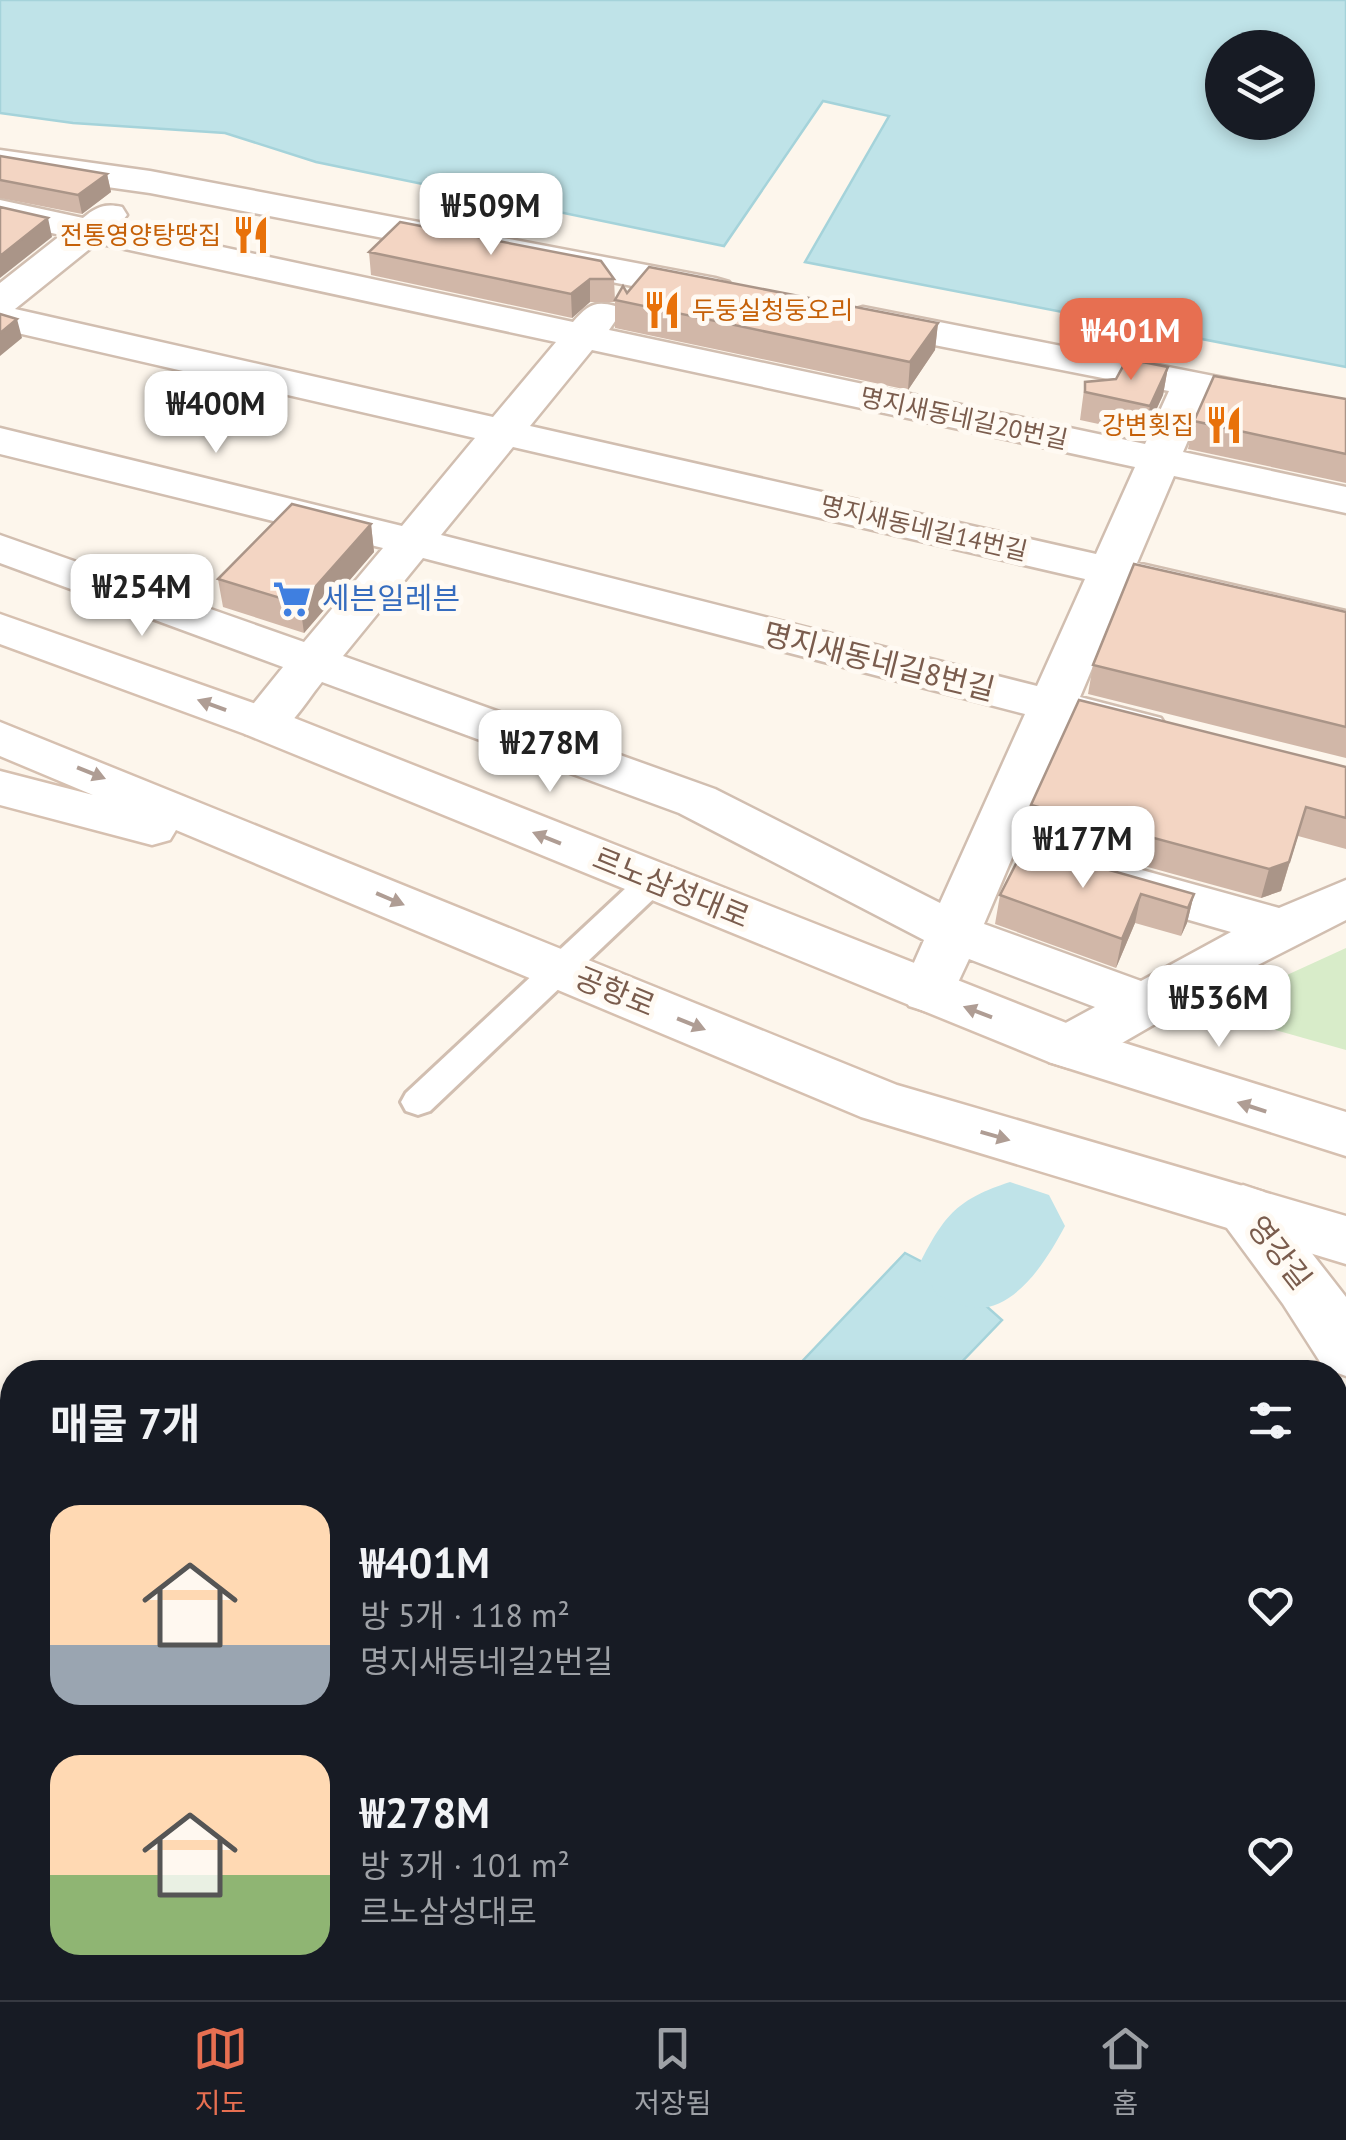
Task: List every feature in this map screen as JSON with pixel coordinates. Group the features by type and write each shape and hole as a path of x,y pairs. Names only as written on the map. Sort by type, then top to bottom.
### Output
{"street":[{"path":"0,160 150,182 751,297"},
{"path":"0,302 150,182"},
{"name":"명지새동네길20번길","path":"0,211 1346,500"},
{"path":"262,722 636,274"},
{"path":"828,312 1346,414"},
{"name":"명지새동네길14번길","path":"0,317 1346,625"},
{"path":"928,992 1192,384"},
{"name":"명지새동네길8번길","path":"0,441 414,542 1181,738"},
{"path":"0,548 696,801 954,933 1145,1004"},
{"name":"르노삼성대로","path":"0,628 262,722 1069,1047 1346,1134"},
{"name":"공항로","path":"0,738 880,1102 1243,1208"},
{"path":"0,788 328,874"},
{"path":"992,845 1285,929"},
{"path":"1069,1047 1346,898"},
{"path":"1243,1208 1346,1240"},
{"name":"영강길","path":"1243,1208 1305,1286 1346,1348"}],"lane":[{"path":"418,1102 653,881"}],"green space":[{"path":"1346,948 1346,1050 1208,1011"}],"water":[{"path":"0,0 1346,0 1346,367 805,262 889,116 823,101 724,246 316,162 225,133 73,123 0,113"},
{"path":"905,1253 957,1280 1002,1320 964,1360 803,1360"}],"building":[{"path":"0,156 107,174 78,195 0,180"},
{"path":"0,207 48,218 0,256"},
{"path":"400,222 601,261 614,279 590,279 571,294 369,252"},
{"path":"649,267 938,323 910,362 615,300 623,286 627,293"},
{"path":"0,314 17,319 0,333"},
{"path":"1127,359 1168,367 1150,406 1085,392 1085,382 1116,379"},
{"path":"1214,376 1346,399 1346,454 1194,421"},
{"path":"292,504 371,524 300,604 218,579"},
{"path":"1134,564 1346,612 1346,727 1093,665"},
{"path":"1079,700 1346,767 1346,818 1306,807 1289,862 1269,869 1031,805"},
{"path":"1025,846 1194,894 1188,908 1141,894 1122,939 1000,895"}],"waterway":[{"path":"976,1263 1010,1226"}],"place":[{"name":"전통영양탕땅집","path":"251,235"},
{"name":"두둥실청둥오리","path":"662,310"},
{"name":"강변횟집","path":"1224,425"},
{"name":"세븐일레븐","path":"292,599"}]}
